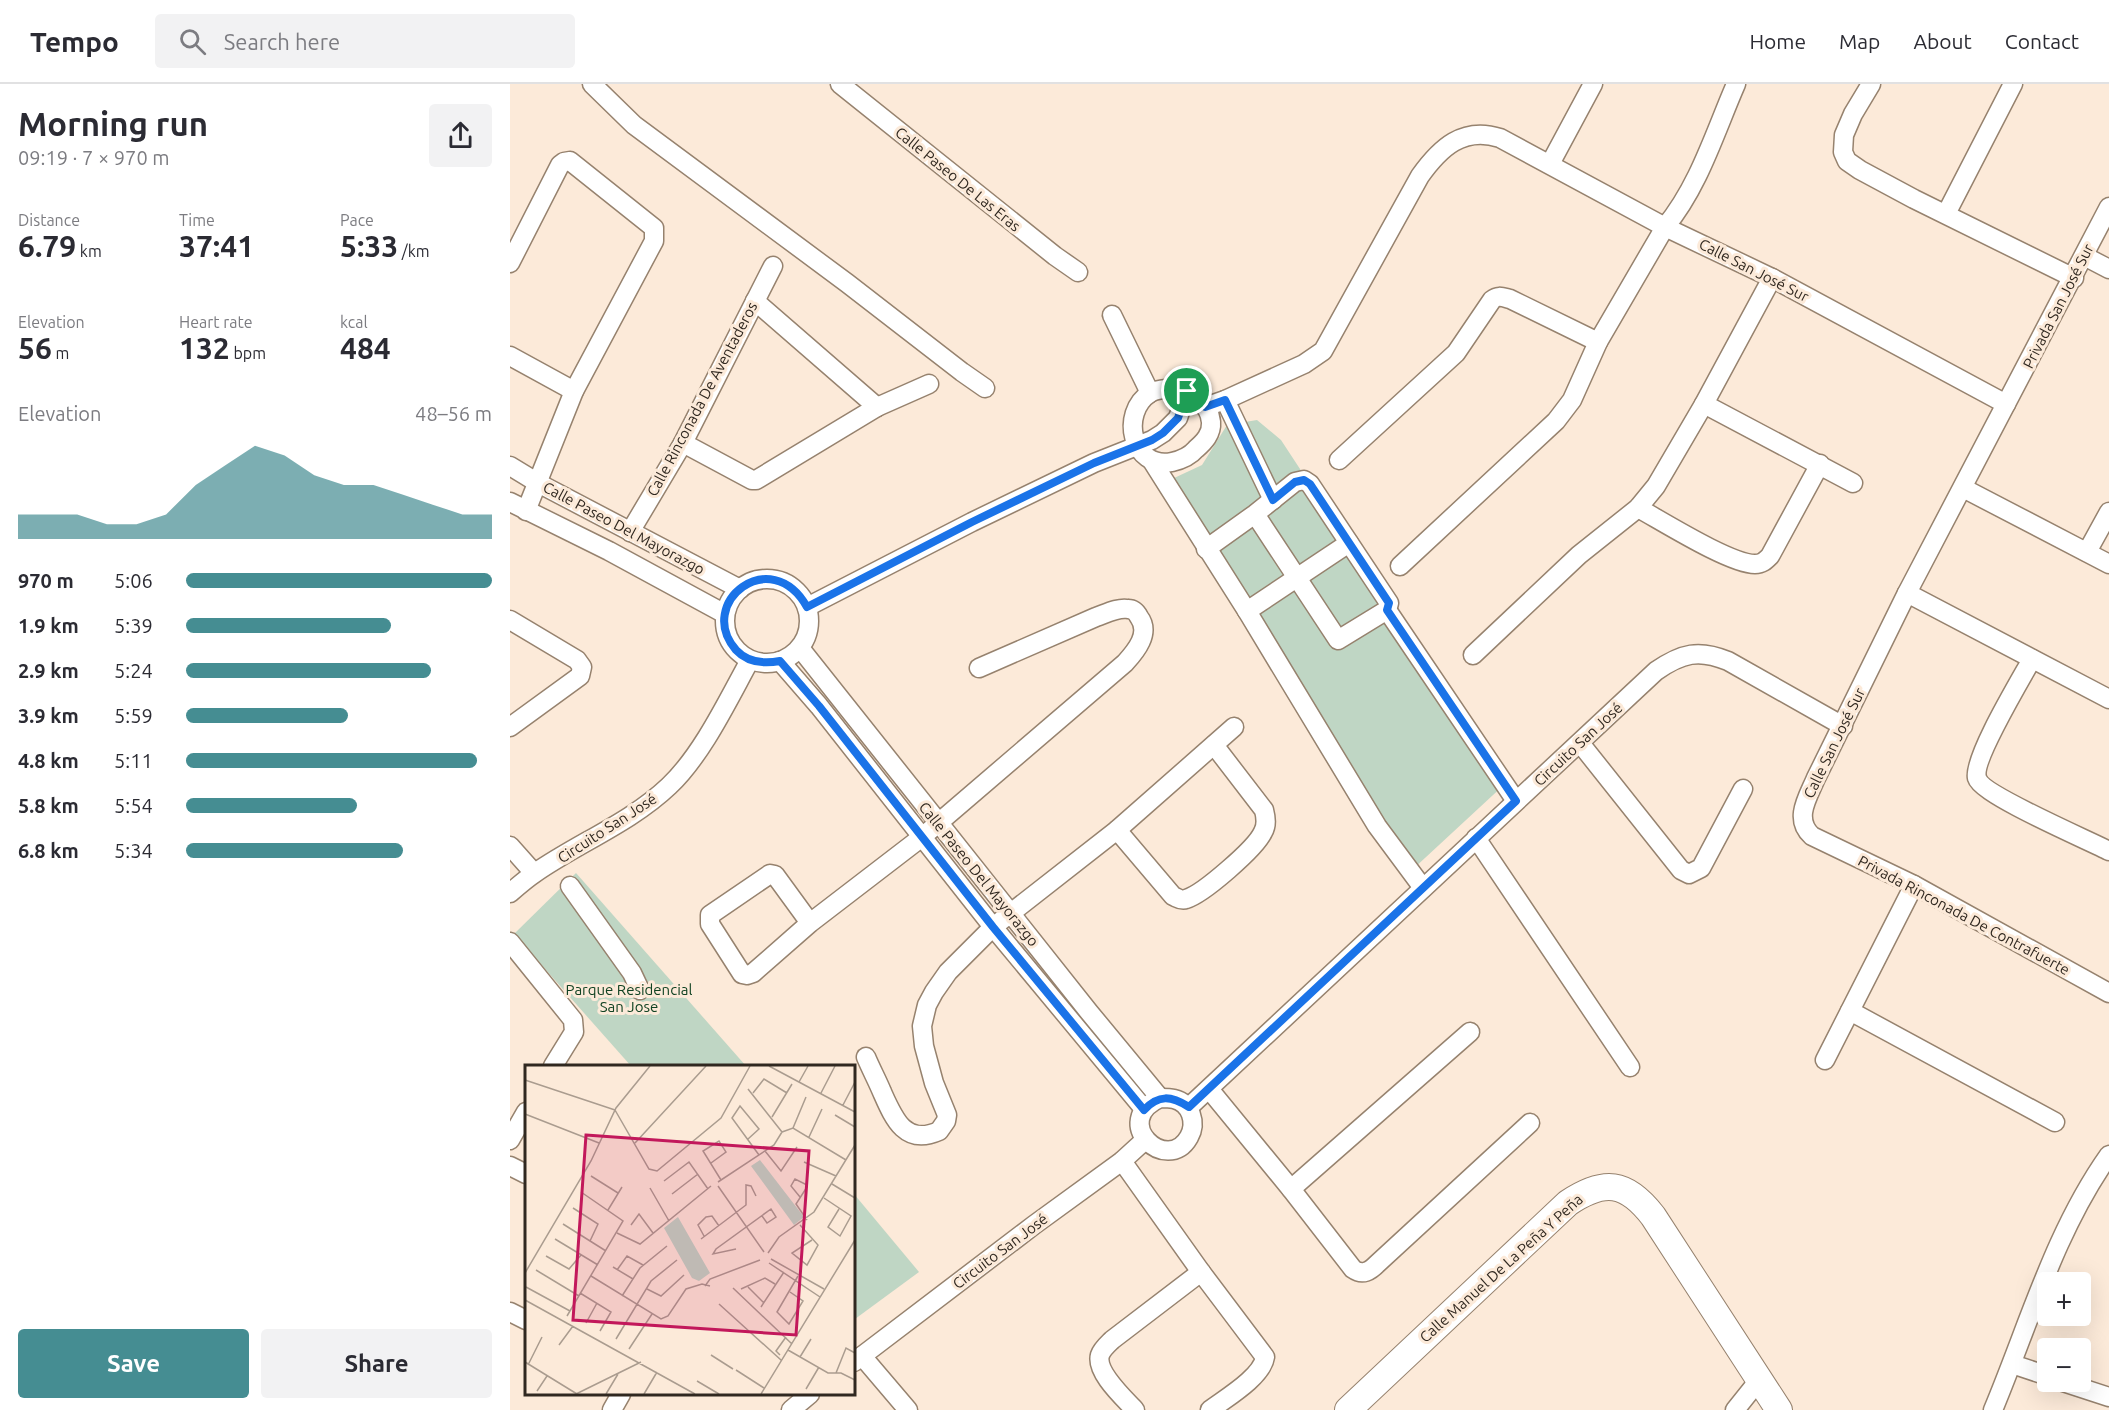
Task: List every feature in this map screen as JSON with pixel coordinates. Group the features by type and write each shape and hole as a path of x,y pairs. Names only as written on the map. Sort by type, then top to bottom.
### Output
{"street":[{"path":"592,84 634,125 985,387"},
{"name":"Calle Paseo De Las Eras","path":"840,84 1078,272"},
{"path":"1550,165 1593,84"},
{"path":"1400,566 1556,421 1572,400 1598,342 1665,226 1678,211 1699,173 1736,84"},
{"path":"1871,84 1853,114 1842,143 1842,152 1847,161 1860,170 2074,278"},
{"path":"1946,214 2013,84"},
{"name":"Calle San José Sur","path":"1205,407 1304,364 1323,351 1420,176 1431,161 1446,147 1473,134 1486,134 1500,138 1665,226 1772,278 2006,404 1907,593 1803,809 1802,817 1808,832 1818,839"},
{"path":"510,263 560,165 567,161 570,161 654,228 654,241 574,391 538,483 518,507"},
{"name":"Privada San José Sur","path":"2006,404 2074,278 2109,207"},
{"path":"2084,256 2109,269"},
{"name":"Calle Rinconada De Aventaderos","path":"630,532 683,443 773,266"},
{"path":"1473,655 1579,555 1638,508 1656,486 1704,404 1772,278"},
{"path":"1339,460 1456,353 1496,297 1510,299 1598,342"},
{"path":"755,301 877,407"},
{"path":"1112,315 1150,393"},
{"path":"510,356 574,391"},
{"path":"683,443 752,480 756,480 877,407 929,384"},
{"path":"1152,461 1179,460 1191,454 1210,432 1211,423 1205,407 1195,395 1173,388 1150,393 1133,418 1133,433 1138,447 1144,456 1152,461 1247,611 1377,826 1423,888"},
{"path":"807,607 972,522 1094,463 1152,440 1178,418 1187,391"},
{"path":"1225,400 1273,500"},
{"path":"1704,404 1853,483"},
{"path":"1638,508 1714,549 1743,562 1756,564 1764,562 1778,543 1820,464"},
{"name":"Calle Paseo Del Mayorazgo","path":"510,466 740,589"},
{"path":"1206,549 1295,482 1304,480 1310,484 1389,603 1387,610 1338,640 1255,514"},
{"path":"1963,488 2109,564"},
{"name":"Calle Paseo Del Mayorazgo","path":"518,507 609,551 725,614"},
{"path":"2087,552 2109,512"},
{"path":"1247,611 1349,543"},
{"path":"765,579 778,580 791,586 801,596 807,607 808,633 794,654 780,661 770,663 750,660 738,652 725,628 728,604 740,589 751,582 765,579"},
{"path":"1907,593 2109,699"},
{"path":"810,923 775,875 770,874 710,915 708,919 742,974 753,973 810,923 930,830 1125,663 1140,644 1144,628 1143,622 1133,610 1127,608 1115,610 979,668"},
{"path":"1387,610 1516,801"},
{"path":"510,620 577,660 582,667 580,676 510,727"},
{"name":"Calle Paseo Del Mayorazgo","path":"800,648 930,830 1144,1110"},
{"name":"Circuito San José","path":"1189,1107 1656,671 1672,660 1700,653 1715,655 1843,726"},
{"path":"2032,658 1977,768 1977,779 1997,797 2109,850"},
{"name":"Circuito San José","path":"510,893 534,873 598,836 653,800 667,788 692,758 750,660"},
{"name":"Calle Paseo Del Mayorazgo","path":"780,661 930,830"},
{"path":"866,1057 893,1118 903,1129 921,1136 939,1131 947,1115 934,1083 924,1046 922,1026 927,1005 948,972 1001,920 1117,830 1234,727"},
{"path":"1580,743 1681,870 1689,874 1701,868 1743,789"},
{"path":"1117,830 1173,896 1181,900 1187,899 1213,884 1260,839 1266,822 1264,810 1214,746"},
{"path":"1476,838 1630,1067"},
{"name":"Privada Rinconada De Contrafuerte","path":"1818,839 1914,885 2109,993"},
{"path":"510,846 534,873"},
{"path":"1825,1060 1914,885"},
{"path":"570,886 632,973 640,990"},
{"name":"Calle Paseo Del Mayorazgo","path":"1001,920 1160,1098"},
{"path":"510,942 573,1020 574,1032 554,1065"},
{"path":"1850,1011 2055,1122"},
{"path":"1292,1189 1470,1032"},
{"path":"1209,1089 1292,1189 1353,1269 1359,1273 1365,1273 1389,1254 1530,1123"},
{"path":"1160,1098 1177,1099 1189,1107 1193,1119 1192,1129 1182,1145 1162,1150 1145,1140 1140,1125 1144,1110 1151,1102 1160,1098"},
{"path":"510,1140 525,1114"},
{"name":"Circuito San José","path":"858,1359 1122,1161 1145,1140"},
{"path":"1993,1410 2066,1228 2093,1177 2109,1155"},
{"path":"1122,1161 1264,1357 1262,1366 1253,1377 1210,1410"},
{"path":"510,1166 525,1174"},
{"name":"Calle Manuel De La Peña Y Peña","path":"1348,1410 1568,1203 1586,1191 1609,1187 1625,1191 1641,1200 1779,1410"},
{"path":"1135,1410 1101,1370 1099,1358 1101,1351 1112,1340 1201,1272"},
{"path":"510,1312 525,1320"},
{"path":"858,1359 908,1410"},
{"path":"2012,1364 2037,1372"},
{"path":"1735,1410 1759,1380"},
{"path":"2091,1391 2109,1397"},
{"path":"612,1410 620,1395"},
{"path":"791,1410 809,1395"}],"green space":[{"path":"1257,420 1281,440 1506,783 1412,870 1157,486 1202,465 1227,425"},
{"name":"Parque Residencial San Jose","path":"576,873 745,1065 630,1065 514,934"},
{"path":"855,1195 919,1272 855,1319"}],"route":[{"path":"1187,391 1195,395 1205,407 1225,400 1273,500 1295,482 1304,480 1310,484 1389,603 1387,610 1516,801 1189,1107 1177,1099 1160,1098 1151,1102 1144,1110 993,927 819,706 780,661 760,663 738,652 725,628 725,614 728,604 740,589 751,582 765,579 778,580 791,586 801,596 807,607 972,522 1094,463 1152,440 1178,418 1187,391"}]}
